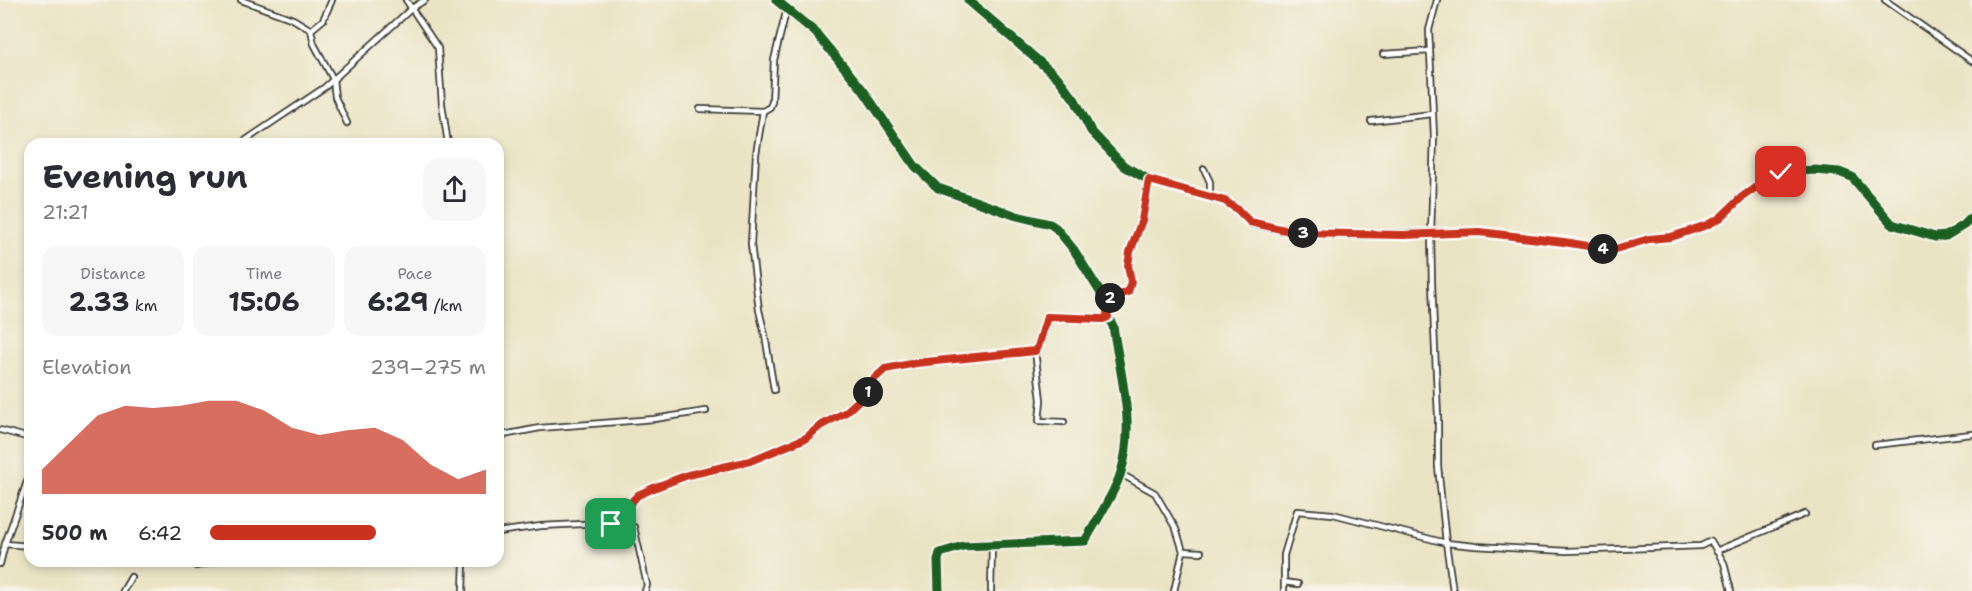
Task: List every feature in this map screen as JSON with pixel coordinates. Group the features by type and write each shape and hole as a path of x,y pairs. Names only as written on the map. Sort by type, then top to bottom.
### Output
{"street":[{"path":"241,0 293,19 311,30 314,44 333,79 335,97 347,123"},
{"path":"311,30 323,20 332,0"},
{"path":"406,0 438,48 447,138"},
{"path":"249,138 299,106 333,79 412,8 425,0"},
{"path":"777,0 815,32 836,56 863,90 915,166 938,188 1017,216 1050,224 1056,228 1074,250 1105,300 1108,317 1113,326 1129,428 1126,454 1120,474 1085,541 963,546 940,553 938,560 939,591"},
{"path":"968,0 1058,78 1075,100 1099,141 1124,166 1149,180 1225,201 1250,222 1298,233 1479,232 1612,250 1649,239 1671,237 1707,225 1720,218 1742,197 1769,178 1781,172 1815,170 1839,172 1852,177 1892,224 1935,237 1946,236 1972,217"},
{"path":"1437,0 1430,30 1434,136 1431,234 1438,466 1453,591"},
{"path":"1885,0 1972,61"},
{"path":"700,109 763,111 770,107 774,60 787,8"},
{"path":"1383,54 1430,51"},
{"path":"763,111 756,154 751,244 759,310 774,390"},
{"path":"1371,121 1432,114"},
{"path":"1204,169 1210,182 1210,197"},
{"path":"1105,300 1128,292 1131,282 1128,265 1130,252 1142,220 1149,180"},
{"path":"1064,422 1039,421 1041,400 1035,351 1047,317 1103,319 1108,317"},
{"path":"623,522 623,511 638,495 688,475 766,455 806,438 820,426 846,412 869,391 873,380 885,369 916,363 1035,351"},
{"path":"504,435 540,428 706,411"},
{"path":"0,430 24,436"},
{"path":"1875,445 1972,434"},
{"path":"1120,474 1155,493 1176,529 1183,551 1174,591"},
{"path":"0,564 24,489"},
{"path":"1284,591 1284,555 1297,511 1333,514 1446,543 1531,550 1567,551 1701,546 1711,541 1724,563 1731,591"},
{"path":"1716,551 1805,513"},
{"path":"504,531 541,526 623,522 634,527 647,585 645,591"},
{"path":"5,544 24,546"},
{"path":"991,591 992,545"},
{"path":"1183,551 1201,552"},
{"path":"463,591 464,567"},
{"path":"123,591 131,577"},
{"path":"1284,582 1298,584"}],"cycle path":[{"path":"776,0 815,32 863,90 915,166 938,188 1017,216 1050,224 1056,228 1074,250 1105,300 1108,317 1113,326 1127,417 1125,454 1114,489 1085,541 963,546 940,553 938,560 939,591"},
{"path":"968,0 1058,78 1075,100 1091,131 1124,166 1149,180 1225,201 1238,210 1250,223 1282,230 1298,233 1363,235 1479,232 1613,250 1649,239 1671,237 1707,225 1720,218 1741,197 1769,178 1781,172 1815,170 1839,172 1852,177 1892,224 1935,237 1946,236 1972,217"}],"route":[{"path":"611,524 623,522 623,511 638,495 656,487 688,475 750,461 806,438 820,426 846,412 869,391 873,380 885,369 916,363 1035,351 1047,317 1103,319 1108,317 1105,300 1128,292 1131,282 1128,265 1130,252 1142,220 1149,180 1225,201 1250,222 1298,233 1403,235 1479,232 1612,250 1649,239 1671,237 1707,225 1720,218 1742,197 1781,172"}]}
